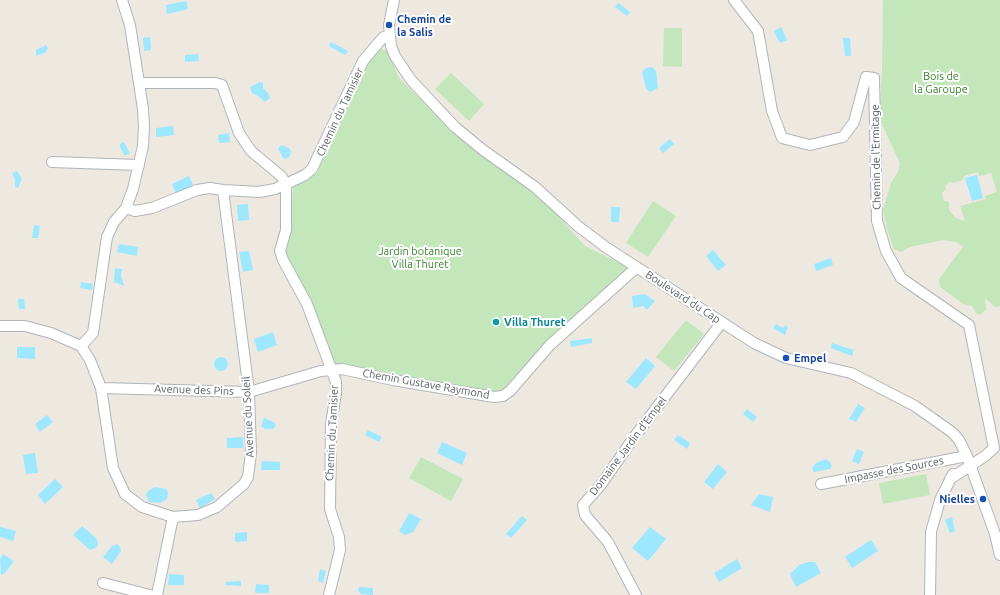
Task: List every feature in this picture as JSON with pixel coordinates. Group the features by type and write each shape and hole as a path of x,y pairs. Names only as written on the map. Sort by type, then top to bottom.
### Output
{"street":[{"path":"0,326 25,326 51,333 81,346 92,333 107,237 114,222 126,208 139,165 144,126 130,25 122,0"},
{"name":"Boulevard du Cap","path":"394,0 389,25 389,35 395,56 411,80 455,127 483,150 535,187 579,227 637,268 754,344 786,358 851,373 915,406 953,433 959,440 969,461 995,534 1000,555"},
{"name":"Chemin de l'Ermitage","path":"734,0 758,31 772,111 782,138 810,145 843,137 854,122 866,77 874,78 877,221 886,251 901,278 969,325 994,448 969,461"},
{"name":"Chemin du Tamisier","path":"126,208 135,211 152,208 196,190 210,188 259,192 275,190 305,176 312,169 364,61 378,42 389,35"},
{"path":"139,83 215,83 222,85 239,132 251,151 280,176 286,184"},
{"path":"52,162 139,165"},
{"name":"Chemin du Tamisier","path":"286,184 286,230 280,251 283,260 307,304 336,382 336,393 331,424 330,509 339,537 340,550 329,595"},
{"name":"Avenue du Soleil","path":"81,346 90,360 101,388 113,468 125,494 142,507 173,517 198,515 217,507 238,491 248,477 251,453 249,392 223,190"},
{"name":"Chemin Gustave Raymond","path":"332,369 342,369 393,380 494,397 503,396 510,391 550,345 637,268"},
{"name":"Domaine Jardin d'Empel","path":"636,595 608,542 585,514 584,505 600,486 635,436 722,322"},
{"name":"Avenue des Pins","path":"101,388 249,392 332,369"},
{"path":"930,595 931,532 940,500 960,462 969,461"},
{"name":"Impasse des Sources","path":"821,484 969,461"},
{"path":"157,595 173,517"},
{"path":"103,584 150,595"}],"green space":[{"name":"Bois de la Garoupe","path":"883,0 1000,0 1000,306 995,307 985,298 986,310 980,315 976,313 972,306 963,304 940,287 939,279 963,247 956,242 943,240 910,247 901,252 894,249 887,229 883,210 891,183 898,172 900,163 879,118 882,73","holes":["978,172 979,176 991,173 997,192 985,196 986,199 960,206 965,221 956,218 949,210 949,202 944,201 942,193 946,189 945,186 950,182 953,183 963,180 964,176"]},
{"path":"664,28 682,28 682,67 663,66"},
{"name":"Jardin botanique Villa Thuret","path":"378,48 388,51 399,78 452,130 529,187 553,210 585,246 628,267 628,270 503,392 493,394 396,374 334,364 283,252 290,231 293,187 317,173 366,67"},
{"path":"451,73 484,104 469,121 435,89"},
{"path":"653,201 676,216 648,257 626,243"},
{"path":"686,320 704,334 674,371 656,357"},
{"path":"421,457 463,479 451,501 409,478"},
{"path":"926,474 930,495 883,504 879,483"}],"water":[{"path":"186,1 188,9 167,14 166,5"},
{"path":"618,3 630,12 627,16 615,7"},
{"path":"781,27 787,40 780,43 774,31"},
{"path":"150,37 151,50 144,51 143,38"},
{"path":"843,38 850,38 851,56 845,56"},
{"path":"331,42 348,51 345,55 329,46"},
{"path":"46,45 48,48 46,52 36,56 36,50"},
{"path":"198,54 199,61 185,62 185,55"},
{"path":"652,67 656,71 658,88 650,92 646,88 642,72 646,68"},
{"path":"260,82 263,83 263,88 269,94 270,98 265,102 252,93 250,87"},
{"path":"173,126 174,135 156,137 156,128"},
{"path":"229,133 230,142 219,143 218,135"},
{"path":"670,139 674,144 663,153 659,148"},
{"path":"124,142 130,153 125,156 120,147 120,144"},
{"path":"282,145 289,148 291,151 290,156 286,159 283,158 278,148"},
{"path":"17,171 22,179 18,188 15,187 15,179 12,173"},
{"path":"977,175 983,198 972,201 965,178"},
{"path":"189,176 193,185 176,194 172,184"},
{"path":"248,204 249,220 238,221 237,205"},
{"path":"611,207 620,207 619,222 611,222"},
{"path":"34,225 40,226 38,238 32,238"},
{"path":"119,244 138,247 137,256 117,252"},
{"path":"713,250 726,265 718,271 706,256"},
{"path":"249,251 253,270 243,272 239,252"},
{"path":"831,258 833,265 816,271 814,264"},
{"path":"115,268 122,269 121,275 124,286 114,282"},
{"path":"81,282 93,284 92,290 80,288"},
{"path":"645,294 655,301 647,310 643,306 633,308 632,296"},
{"path":"18,299 24,299 25,309 19,309"},
{"path":"776,324 783,328 785,325 788,327 785,335 773,328"},
{"path":"273,332 277,345 258,352 254,339"},
{"path":"592,338 592,343 571,347 570,341"},
{"path":"832,343 854,350 852,356 831,348"},
{"path":"17,347 35,347 35,359 17,358"},
{"path":"221,357 226,359 228,364 226,369 221,371 216,369 214,364 216,359"},
{"path":"646,358 655,366 636,389 626,382"},
{"path":"858,404 865,408 856,422 849,419"},
{"path":"747,409 757,417 753,422 743,414"},
{"path":"47,415 53,422 40,432 35,424"},
{"path":"264,418 274,422 276,426 273,429 265,429 261,426"},
{"path":"368,430 382,437 379,442 365,435"},
{"path":"678,435 690,443 687,449 674,440"},
{"path":"243,437 243,448 227,448 227,438"},
{"path":"442,442 467,453 462,465 437,453"},
{"path":"857,449 864,452 859,464 852,461"},
{"path":"35,453 38,473 26,474 23,455"},
{"path":"826,459 832,466 830,469 814,472 812,468 816,463"},
{"path":"262,461 280,462 280,470 261,470"},
{"path":"718,464 727,472 713,489 704,482"},
{"path":"55,479 63,487 45,504 38,495"},
{"path":"155,487 166,489 168,492 167,499 160,503 149,502 146,495 148,491"},
{"path":"211,493 215,499 200,508 196,500"},
{"path":"759,494 773,497 770,512 751,505"},
{"path":"409,513 421,519 413,532 405,535 399,531"},
{"path":"522,516 527,520 511,538 506,534"},
{"path":"952,517 955,531 950,533 945,520"},
{"path":"82,526 96,538 98,543 97,547 90,550 73,535"},
{"path":"0,527 16,531 13,541 0,537"},
{"path":"650,527 666,539 648,561 632,548"},
{"path":"247,532 247,541 235,542 235,533"},
{"path":"871,540 878,551 852,568 845,557"},
{"path":"117,544 121,551 112,564 103,557 112,546"},
{"path":"3,554 14,561 5,573 1,575 0,559"},
{"path":"737,559 742,568 719,582 714,573"},
{"path":"808,562 815,562 821,573 796,587 790,574 799,565"},
{"path":"320,569 326,571 323,583 318,581"},
{"path":"169,574 184,575 184,585 168,585"},
{"path":"241,581 241,586 225,585 226,582"},
{"path":"256,584 269,585 269,593 255,593"},
{"path":"359,587 373,588 373,595 361,594 358,591"}],"place":[{"name":"Chemin de la Salis","path":"389,25"},
{"name":"Villa Thuret","path":"496,322"},
{"name":"Empel","path":"786,358"},
{"name":"Nielles","path":"983,499"}]}
